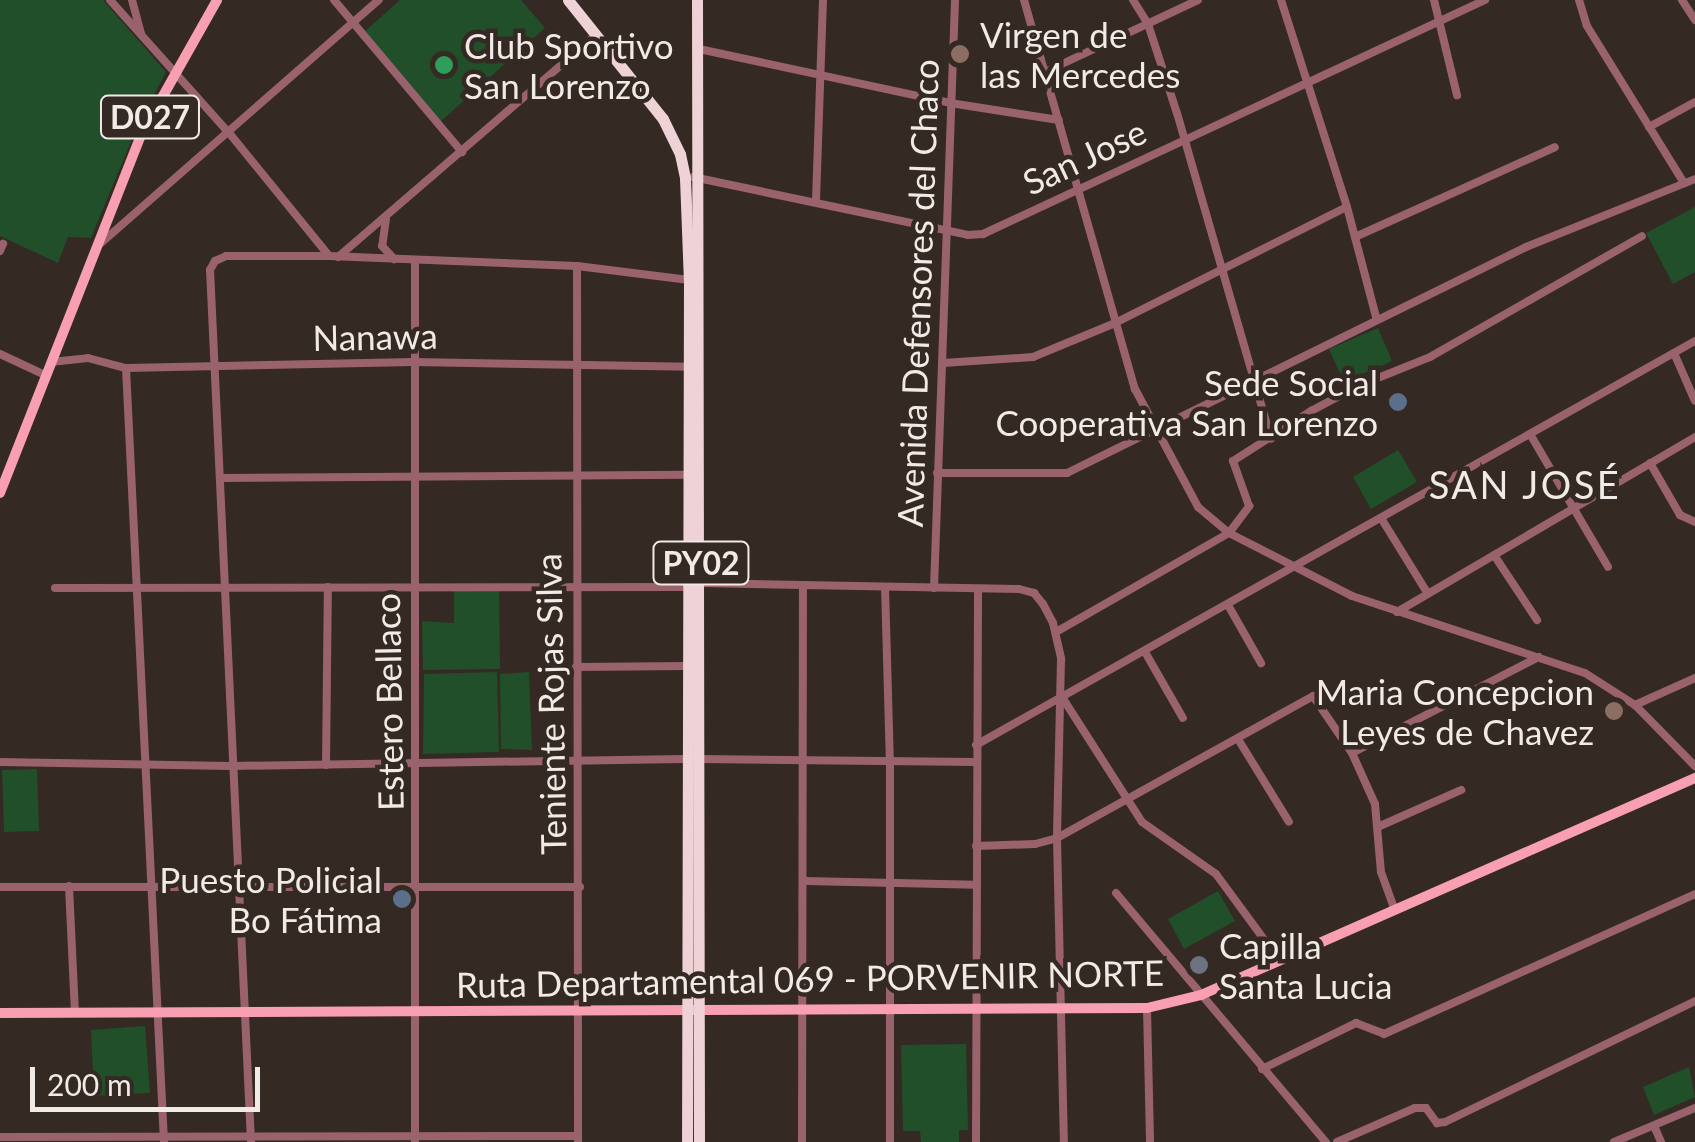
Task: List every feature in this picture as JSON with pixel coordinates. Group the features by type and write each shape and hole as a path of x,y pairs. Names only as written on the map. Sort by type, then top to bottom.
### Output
{"highway":[{"path":"568,0 643,91 676,146 698,138"},
{"name":"PY02","path":"693,759 686,666 688,474 695,368 689,280 692,177 698,138 697,0"},
{"name":"PY02","path":"676,146 692,177 701,583 693,759 693,1010 687,1142"},
{"name":"PY02","path":"693,1010 699,1142"}],"main road":[{"name":"D027","path":"0,493 140,136 217,0"},
{"name":"Ruta Departamental 069 - PORVENIR NORTE","path":"0,1013 1147,1008 1201,995 1695,778"}],"street":[{"path":"110,0 334,257"},
{"path":"132,0 142,38"},
{"path":"334,0 462,152"},
{"path":"101,243 379,0"},
{"path":"816,200 823,0"},
{"name":"Avenida Defensores del Chaco","path":"934,588 955,0"},
{"path":"1024,0 1135,389 1198,507 1229,533 1295,568 1396,612 1585,672 1635,704 1695,766"},
{"path":"1133,0 1148,24 1271,439"},
{"path":"1045,72 1198,0"},
{"path":"1280,0 1347,207 1376,317"},
{"path":"1434,0 1457,95"},
{"name":"San Jose","path":"692,177 946,230 982,234 1485,0"},
{"path":"1579,0 1587,26 1684,183"},
{"path":"1685,1 1695,20"},
{"path":"334,257 598,33"},
{"path":"698,49 950,103 1058,120"},
{"path":"1649,127 1695,102"},
{"path":"1355,237 1555,146"},
{"path":"938,473 1066,473 1526,246 1695,180"},
{"path":"116,203 131,216"},
{"path":"942,364 1033,357 1115,324 1347,207"},
{"path":"388,215 381,232 382,246 394,259"},
{"path":"1056,632 1229,533 1250,506 1233,461 1312,411 1358,386 1430,358 1642,236"},
{"path":"250,1139 210,270 215,260 226,256 334,257 577,266 689,280"},
{"name":"Estero Bellaco","path":"415,261 415,1140"},
{"name":"Teniente Rojas Silva","path":"577,266 578,1139"},
{"path":"976,745 1695,341"},
{"path":"1674,353 1695,401"},
{"path":"0,354 45,374"},
{"name":"Nanawa","path":"51,362 88,358 126,368 414,362 695,368"},
{"path":"126,368 164,1139"},
{"path":"1530,434 1608,567"},
{"path":"1396,612 1695,437"},
{"path":"1650,463 1680,514 1695,522"},
{"path":"221,478 688,474"},
{"path":"1380,518 1428,594"},
{"path":"1494,555 1537,620"},
{"path":"701,583 1020,589 1034,594 1056,632 1062,697 1057,838 1064,1142"},
{"path":"802,1142 803,585"},
{"path":"326,764 328,587"},
{"path":"55,588 687,587"},
{"path":"885,587 890,762 890,1142"},
{"path":"976,1142 978,589"},
{"path":"1228,605 1261,663"},
{"path":"1145,652 1183,718"},
{"path":"1352,752 1539,656"},
{"path":"576,667 686,666"},
{"path":"1635,704 1695,678"},
{"path":"976,846 1035,844 1057,838 1313,696 1352,752 1372,794 1380,826 1382,872 1394,908"},
{"path":"1062,697 1142,822 1216,874 1280,961"},
{"path":"1238,739 1289,822"},
{"path":"0,762 231,766 693,759 975,762"},
{"path":"1380,826 1461,790"},
{"path":"805,881 976,885"},
{"path":"69,886 75,1012"},
{"path":"0,887 580,887"},
{"path":"1116,893 1326,1142"},
{"path":"1262,1069 1356,1023 1384,1034 1695,894"},
{"path":"1336,1142 1415,1108 1426,1108 1436,1123 1445,1122 1695,1001"},
{"path":"1147,1008 1150,1142"},
{"path":"1614,1142 1695,1108"},
{"path":"1654,1126 1661,1142"},
{"path":"0,1137 578,1139"}],"green space":[{"path":"0,0 103,0 166,72 135,132 91,238 68,237 58,263 0,236"},
{"name":"Club Sportivo San Lorenzo","path":"400,0 521,0 545,28 440,122 364,32"},
{"path":"1695,207 1695,272 1673,284 1646,233"},
{"path":"1378,328 1392,361 1344,382 1329,349"},
{"path":"1398,450 1417,482 1371,509 1353,477"},
{"path":"499,590 500,669 423,670 422,621 454,623 454,591"},
{"path":"497,672 499,752 423,754 424,674"},
{"path":"529,672 532,750 501,749 500,674"},
{"path":"37,769 39,831 4,832 2,770"},
{"path":"1218,891 1235,921 1184,949 1168,919"},
{"path":"145,1026 150,1093 94,1096 91,1030"},
{"path":"966,1044 968,1130 959,1130 959,1142 921,1142 920,1131 903,1131 901,1045"},
{"path":"1689,1067 1695,1097 1654,1115 1643,1087"}],"place":[{"name":"Virgen de las Mercedes","path":"960,54"},
{"name":"Club Sportivo San Lorenzo","path":"444,65"},
{"name":"Sede Social Cooperativa San Lorenzo","path":"1398,402"},
{"name":"Maria Concepcion Leyes de Chavez","path":"1614,711"},
{"name":"Puesto Policial Bo Fátima","path":"402,899"},
{"name":"Capilla Santa Lucia","path":"1199,965"}],"district":[{"name":"SAN JOSÉ","path":"1525,485"}]}
